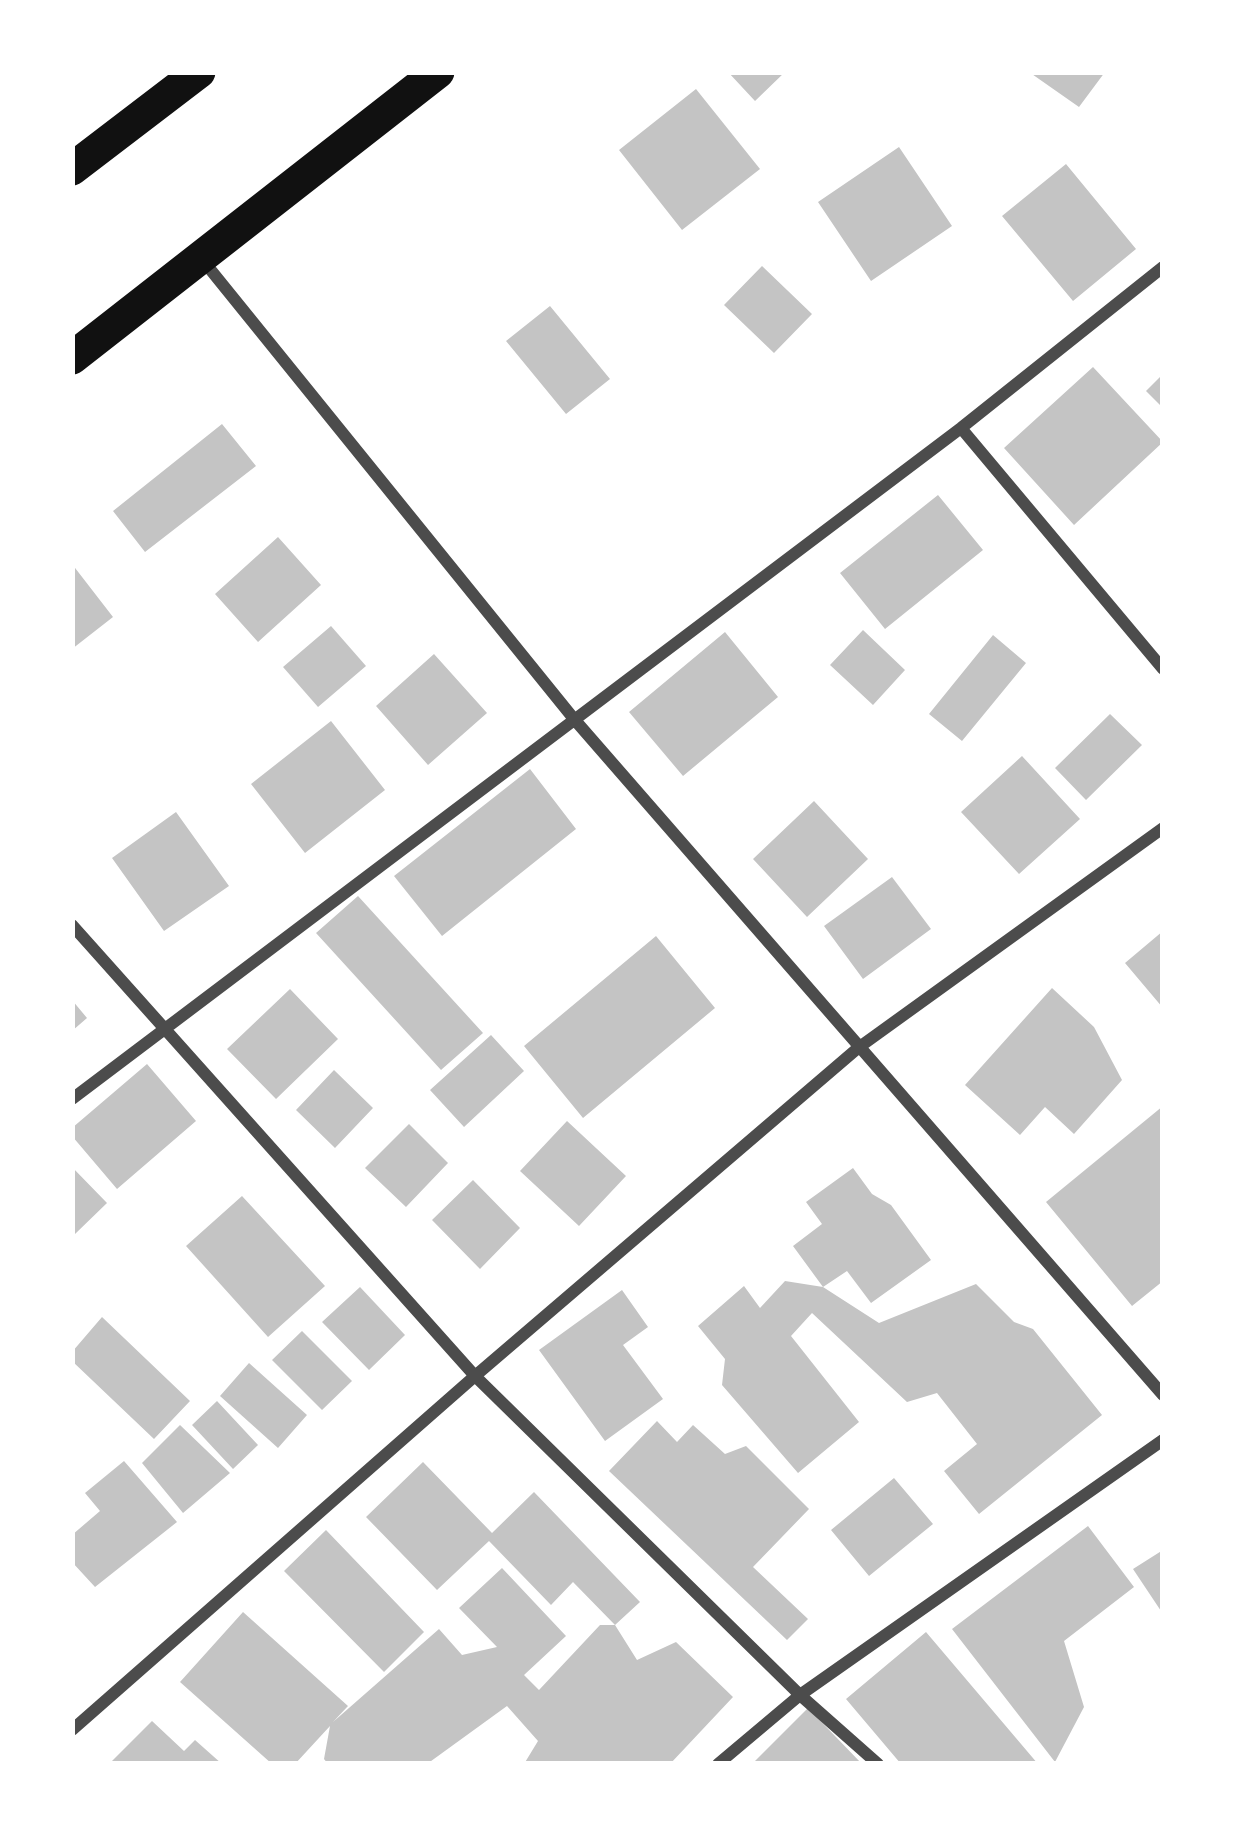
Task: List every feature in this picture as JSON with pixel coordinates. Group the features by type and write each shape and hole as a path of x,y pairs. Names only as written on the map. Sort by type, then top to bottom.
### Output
{"highway":[{"path":"72,169 199,72"},
{"path":"72,358 438,72"}],"street":[{"path":"200,257 574,719 1163,1395"},
{"path":"72,1099 961,428 1163,267"},
{"path":"961,428 1163,669"},
{"path":"72,1730 858,1048 1163,828"},
{"path":"72,925 475,1376 800,1695 878,1764"},
{"path":"718,1764 800,1695 1163,1440"}],"building":[{"path":"728,72 785,72 755,101"},
{"path":"1029,72 1105,72 1079,107"},
{"path":"696,89 760,169 682,230 619,150"},
{"path":"899,147 952,226 871,281 818,202"},
{"path":"1066,164 1136,249 1073,301 1002,216"},
{"path":"762,266 812,314 774,353 724,305"},
{"path":"550,306 610,379 566,414 506,341"},
{"path":"1093,367 1163,442 1074,525 1004,448"},
{"path":"1163,374 1163,408 1146,391"},
{"path":"222,424 256,466 145,552 113,511"},
{"path":"938,495 983,550 885,629 840,573"},
{"path":"278,537 321,585 258,642 215,594"},
{"path":"72,564 113,617 72,649"},
{"path":"331,626 366,666 318,707 283,667"},
{"path":"863,630 905,670 873,705 830,665"},
{"path":"725,632 778,697 683,776 629,712"},
{"path":"993,635 1026,663 962,741 929,714"},
{"path":"434,654 487,713 428,765 376,706"},
{"path":"1110,714 1142,745 1086,800 1055,768"},
{"path":"331,721 385,790 305,853 251,784"},
{"path":"1022,756 1080,819 1019,874 961,812"},
{"path":"530,769 576,829 442,936 394,876"},
{"path":"814,801 868,859 807,917 753,859"},
{"path":"176,812 229,886 164,931 112,858"},
{"path":"892,877 931,929 863,979 824,926"},
{"path":"358,896 483,1033 441,1070 316,933"},
{"path":"1163,931 1163,1008 1125,963"},
{"path":"656,936 715,1008 583,1118 524,1046"},
{"path":"1052,988 1094,1027 1122,1080 1074,1134 1045,1107 1020,1135 965,1085"},
{"path":"290,989 338,1039 276,1099 227,1049"},
{"path":"72,1000 87,1018 72,1031"},
{"path":"491,1035 524,1071 464,1127 430,1090"},
{"path":"147,1064 196,1121 117,1189 72,1136 72,1128"},
{"path":"334,1070 373,1108 335,1148 296,1110"},
{"path":"1163,1106 1163,1281 1132,1306 1046,1202"},
{"path":"567,1121 626,1176 579,1226 520,1171"},
{"path":"409,1124 448,1163 406,1207 365,1168"},
{"path":"72,1167 107,1203 75,1234 72,1231"},
{"path":"853,1168 872,1194 891,1205 931,1260 871,1303 847,1271 823,1287 793,1246 822,1224 806,1202"},
{"path":"473,1180 520,1228 480,1269 432,1220"},
{"path":"242,1196 325,1286 268,1337 186,1246"},
{"path":"785,1281 823,1287 879,1323 976,1284 1014,1322 1033,1329 1102,1415 979,1514 944,1471 977,1444 937,1393 907,1402 812,1313 791,1336 859,1422 798,1473 722,1385 725,1359 698,1326 744,1286 760,1308"},
{"path":"360,1287 405,1335 369,1370 322,1322"},
{"path":"622,1290 648,1327 623,1345 663,1399 605,1441 539,1350"},
{"path":"102,1317 190,1401 154,1439 72,1361 72,1352"},
{"path":"302,1331 352,1381 322,1410 272,1360"},
{"path":"249,1363 307,1415 278,1448 220,1396"},
{"path":"217,1401 258,1445 233,1469 192,1425"},
{"path":"657,1421 677,1442 693,1425 725,1454 746,1446 809,1509 753,1567 808,1619 787,1640 609,1471"},
{"path":"180,1425 230,1473 183,1513 142,1463"},
{"path":"124,1461 177,1522 95,1587 72,1562 72,1535 100,1511 85,1493"},
{"path":"423,1462 492,1533 534,1492 640,1602 615,1625 573,1582 551,1605 489,1541 437,1590 366,1517"},
{"path":"894,1478 933,1524 869,1576 831,1530"},
{"path":"1088,1526 1134,1587 1064,1641 1084,1707 1055,1762 952,1629"},
{"path":"326,1530 424,1632 384,1672 284,1571"},
{"path":"1163,1550 1163,1614 1133,1569"},
{"path":"502,1568 566,1636 524,1675 539,1690 600,1625 615,1625 637,1660 676,1642 733,1697 670,1764 524,1764 538,1741 507,1706 427,1764 328,1764 324,1759 330,1726 295,1764 272,1764 180,1682 243,1612 348,1706 333,1722 439,1629 462,1655 497,1647 459,1608"},
{"path":"926,1632 1038,1764 901,1764 846,1699"},
{"path":"808,1708 862,1764 752,1764"},
{"path":"152,1721 184,1751 195,1740 222,1764 109,1764"}]}
